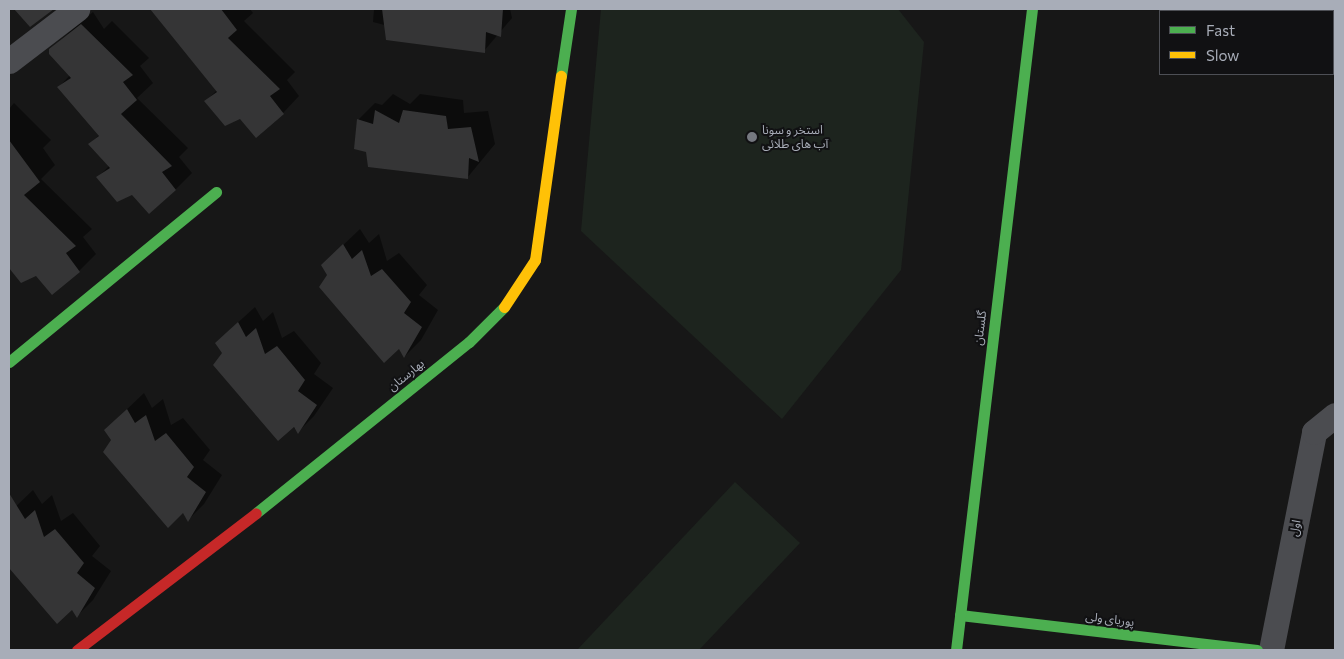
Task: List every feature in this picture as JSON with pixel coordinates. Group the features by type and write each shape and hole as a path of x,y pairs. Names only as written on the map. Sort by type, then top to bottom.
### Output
{"street":[{"path":"9,61 77,9"},
{"name":"بهارستان","path":"77,650 270,502 468,342 506,306 535,260 571,9"},
{"name":"گلستان","path":"956,650 1032,9"},
{"path":"9,362 216,192"},
{"name":"اول","path":"1272,650 1314,432 1335,415"},
{"name":"پوریای ولی","path":"960,615 1257,650"}],"shaded area":[{"name":"استخر و سونا آب های طلائی","path":"601,9 898,9 924,42 901,270 782,419 581,231"},
{"path":"735,482 800,543 699,650 577,650"}],"building":[{"path":"14,9 54,9 30,27"},
{"path":"150,9 221,9 237,30 228,38 280,89 270,96 284,114 256,138 240,119 225,126 204,101 217,92"},
{"path":"382,9 503,9 501,37 486,32 485,53 386,40"},
{"path":"81,24 133,75 123,82 137,100 121,114 172,166 162,172 176,190 149,214 132,195 117,202 96,177 110,168 88,144 99,136 57,87 71,78 49,54 49,49"},
{"path":"375,110 399,123 403,110 446,116 448,129 471,127 479,162 469,158 468,179 368,167 366,152 354,149 357,119 373,124"},
{"path":"9,140 40,182 24,195 76,246 66,253 80,272 52,295 36,276 21,283 9,268"},
{"path":"343,244 352,259 362,250 371,276 382,269 411,302 404,313 422,327 404,358 399,349 384,363 319,287 327,275 321,265"},
{"path":"238,322 246,337 256,328 265,354 277,346 305,380 298,391 317,405 298,434 294,427 278,441 213,365 222,353 215,343"},
{"path":"127,409 135,423 146,415 155,441 166,433 194,467 187,477 206,492 188,522 183,513 168,528 103,452 111,440 104,430"},
{"path":"9,493 25,519 35,510 44,537 55,529 84,563 77,573 95,588 77,618 72,610 57,624 9,568"}],"traffic: fast":[{"path":"561,76 571,9"},
{"path":"956,650 1032,9"},
{"path":"9,362 216,192"},
{"path":"256,513 469,342 504,307"},
{"path":"960,615 1257,650"}],"traffic: slow":[{"path":"504,307 535,260 561,76"}],"traffic: jam":[{"path":"77,650 256,513"}],"place":[{"name":"استخر و سونا آب های طلائی","path":"752,137"}]}
